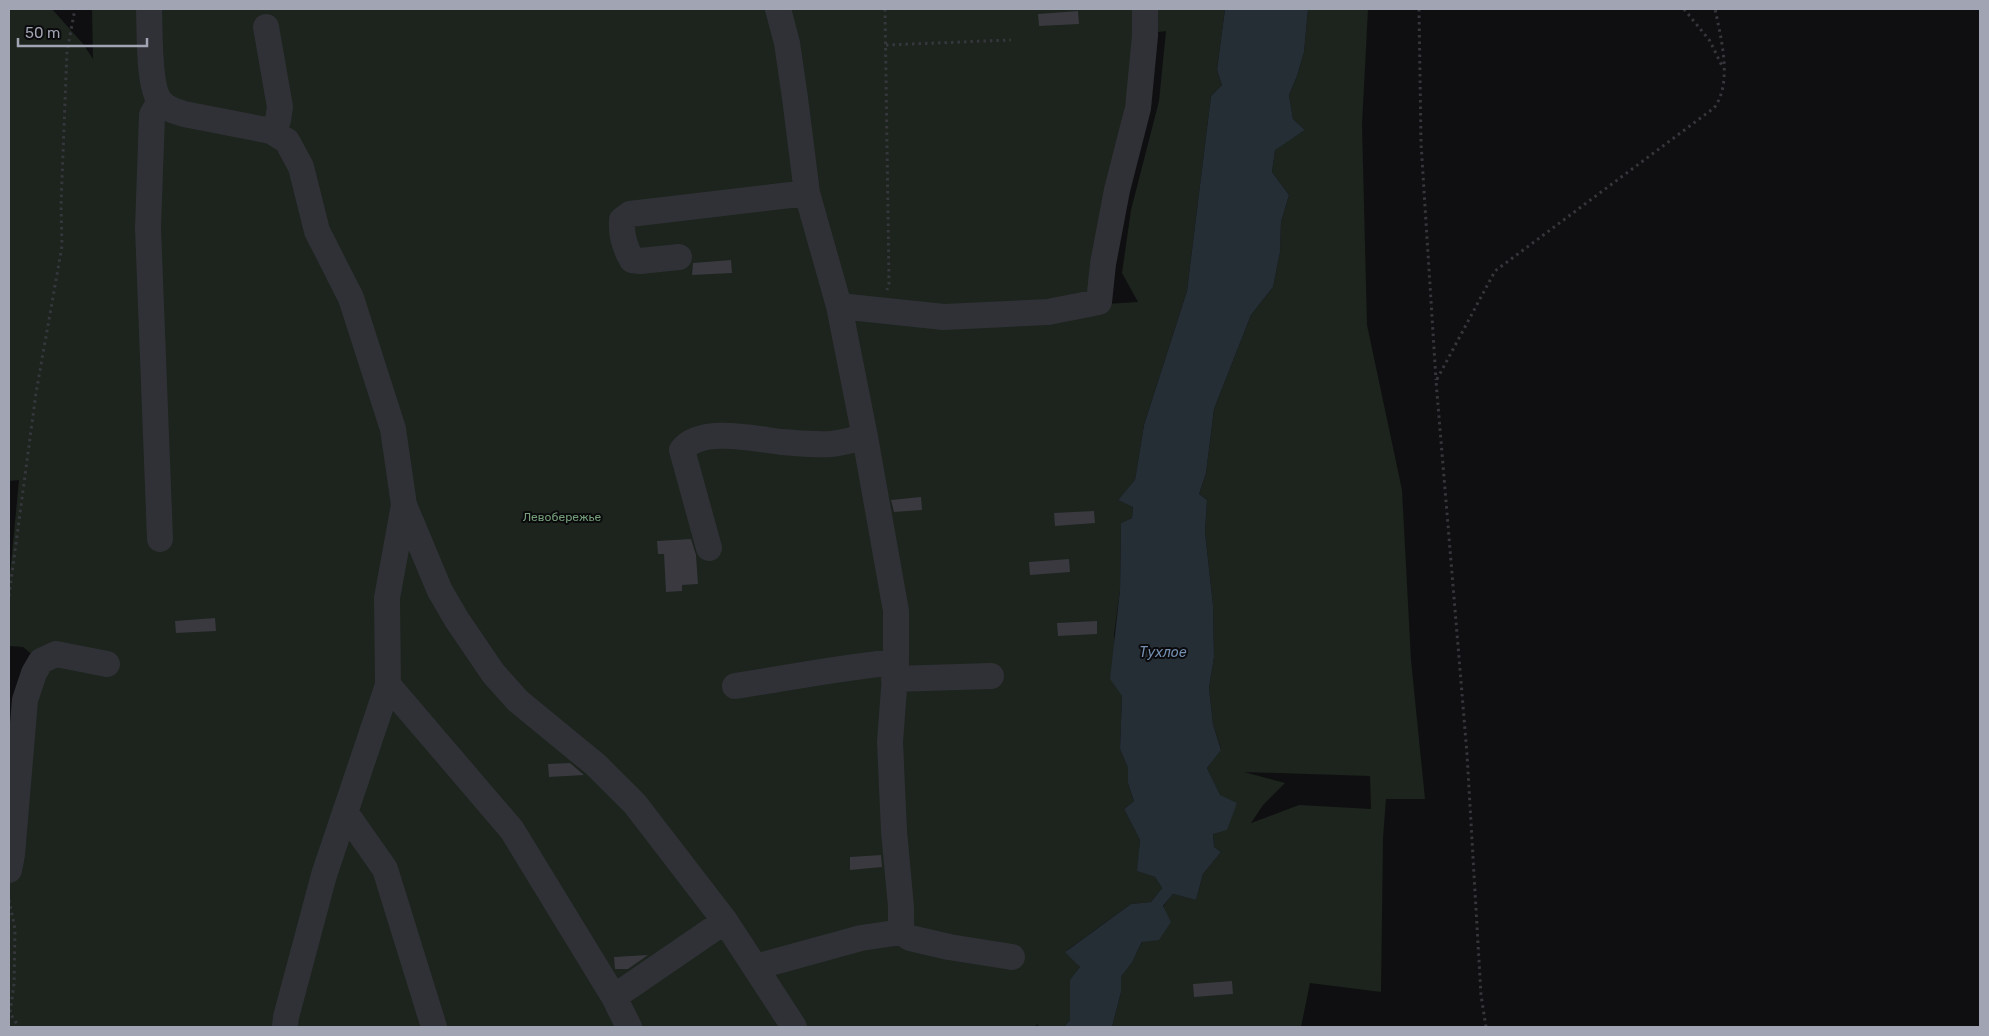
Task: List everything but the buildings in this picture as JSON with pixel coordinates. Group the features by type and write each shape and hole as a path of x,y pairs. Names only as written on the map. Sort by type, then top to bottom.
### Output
{"street":[{"path":"149,9 153,82 160,101 170,109 184,114 271,131 287,141 302,167 317,231 352,298 393,429 404,506 440,591 457,620 493,673 518,701 596,765 635,804 725,921 794,1027"},
{"path":"778,9 795,98 807,193 839,306 896,611 895,670 890,742 894,831 902,907 901,932"},
{"path":"839,306 944,317 1048,312 1099,302 1117,190 1138,108 1145,36 1145,9"},
{"path":"266,27 280,107 278,120 271,131"},
{"path":"160,101 152,115 148,228 160,539"},
{"path":"679,257 640,261 632,260 627,252 621,230 622,220 630,214 807,193"},
{"path":"709,548 682,450 688,442 708,438 746,436 781,442 832,444 865,437"},
{"path":"285,1027 286,1017 324,875 388,685 387,598 404,506"},
{"path":"9,870 12,855 25,700 34,673 41,661 56,654 107,664"},
{"path":"735,686 848,667 991,676"},
{"path":"388,685 512,830 614,997 629,1027"},
{"path":"345,812 385,869 434,1027"},
{"path":"614,997 725,921"},
{"path":"756,967 861,938 901,932 910,938 949,947 1012,957"}],"path":[{"path":"9,596 36,394 62,246 61,205 67,51 75,9"},
{"path":"881,311 889,283 886,9"},
{"path":"1420,9 1422,144 1436,381 1467,754 1481,995 1486,1027"},
{"path":"1684,9 1710,41 1724,69"},
{"path":"1436,381 1495,271 1714,108 1720,100 1724,69 1715,9"},
{"path":"886,44 1011,40"},
{"path":"9,900 15,929 14,984 9,1013 19,1027"}],"green space":[{"name":"Левобережье","path":"9,9 52,9 84,45 93,59 92,9 1225,9 1217,70 1222,85 1211,96 1187,291 1144,425 1135,481 1118,500 1133,506 1132,518 1121,523 1120,590 1114,635 1122,696 1120,749 1128,768 1128,783 1134,801 1124,809 1140,840 1138,871 1155,877 1162,888 1151,902 1131,904 1066,951 1080,967 1071,980 1070,1020 1064,1027 1038,1027 1038,1024 1034,1027 10,1027 9,775 40,661 23,647 9,646 9,585 19,480 9,481","holes":["1166,31 1159,101 1131,210 1122,273 1138,302 1089,305 1131,73 1135,35"]},
{"path":"1308,9 1368,9 1362,125 1367,325 1402,490 1411,660 1425,799 1386,799 1383,838 1381,992 1310,983 1301,1027 1112,1027 1121,992 1121,977 1158,914 1173,894 1196,900 1203,874 1221,852 1214,847 1213,834 1237,804 1220,796 1207,768 1221,749 1213,724 1209,688 1214,657 1213,605 1205,532 1207,500 1199,494 1206,473 1214,409 1251,315 1273,287 1280,252 1281,222 1289,195 1272,172 1275,149 1305,130 1293,119 1289,95 1304,52","holes":["1244,772 1370,776 1371,809 1299,805 1251,823 1263,805 1285,783"]}],"water":[{"name":"Тухлое","path":"1225,9 1308,9 1304,52 1289,95 1293,119 1305,130 1275,150 1272,172 1289,195 1281,222 1280,252 1273,287 1251,315 1214,409 1206,473 1199,494 1207,500 1205,532 1213,605 1214,657 1209,688 1213,724 1221,750 1207,768 1220,795 1237,803 1227,830 1213,834 1214,847 1221,852 1203,874 1196,900 1173,894 1163,906 1171,922 1159,940 1142,942 1132,962 1121,977 1121,992 1112,1027 1064,1027 1070,1020 1070,980 1080,967 1065,952 1131,904 1151,902 1162,888 1155,877 1137,871 1140,840 1124,809 1134,801 1128,783 1128,768 1120,749 1122,696 1110,679 1120,590 1121,523 1132,518 1133,507 1118,500 1135,480 1144,425 1187,291 1211,96 1222,85 1217,70"}]}
